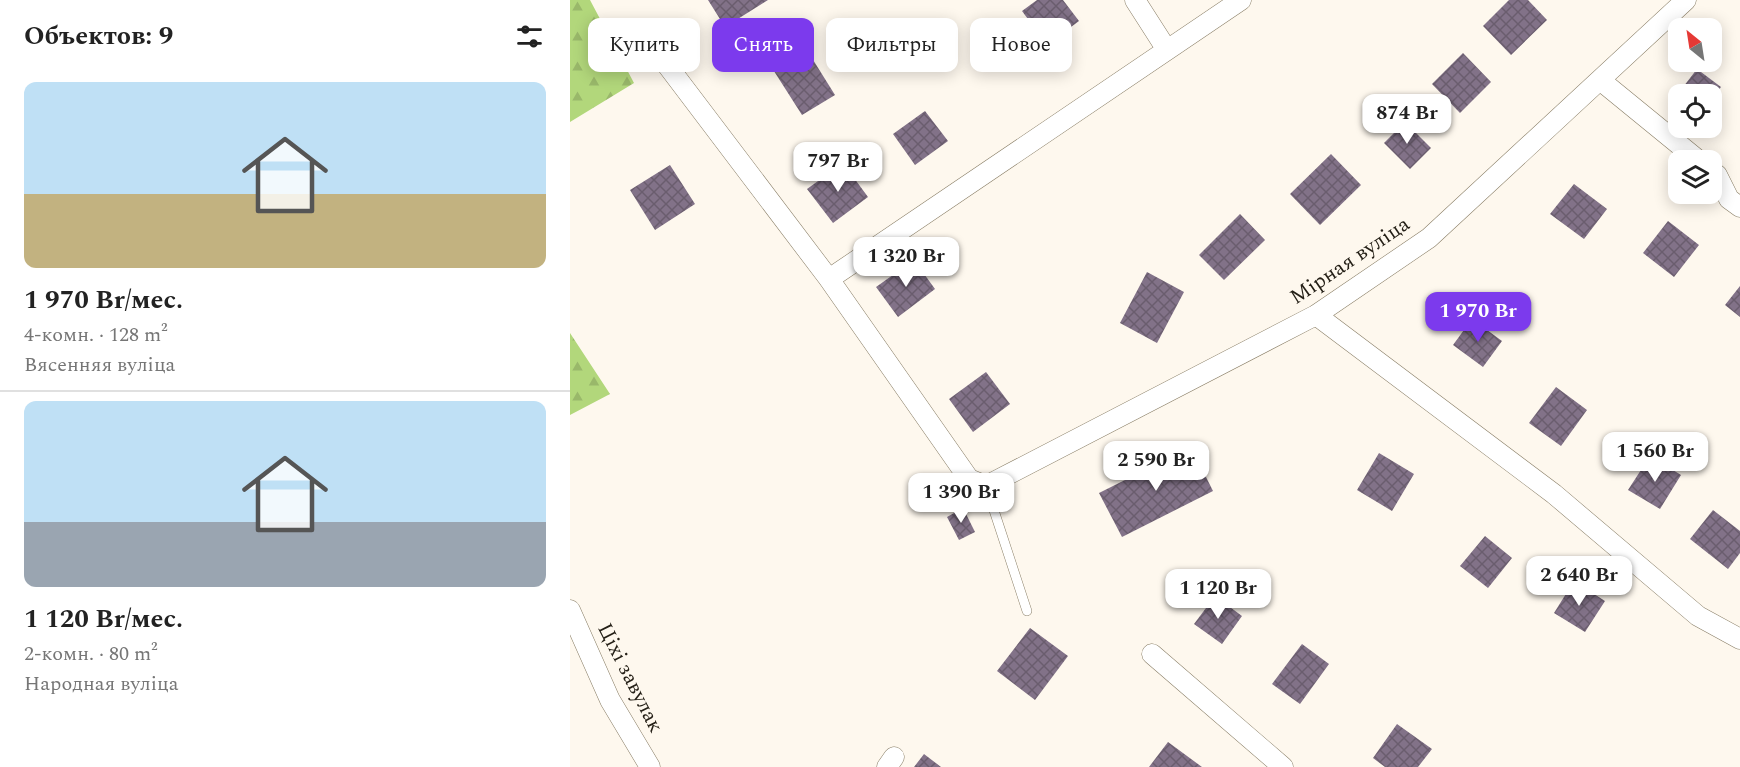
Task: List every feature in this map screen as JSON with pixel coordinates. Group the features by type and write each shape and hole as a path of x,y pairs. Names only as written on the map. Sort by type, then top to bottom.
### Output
{"street":[{"path":"1135,0 1167,50"},
{"path":"829,279 1241,0"},
{"name":"Мірная вуліца","path":"986,486 1316,315 1429,238 1686,0"},
{"path":"672,72 829,279 969,478 986,486"},
{"path":"1600,80 1686,150"},
{"path":"1722,185 1729,199 1740,207"},
{"path":"1316,315 1554,494 1698,616 1740,639"},
{"name":"Ціхі завулак","path":"570,610 610,699 650,767"},
{"path":"1152,654 1277,765"}],"lane":[{"path":"986,486 1027,611"}],"green space":[{"path":"570,0 590,0 600,18 588,18 588,72 628,72 634,83 570,122"},
{"path":"570,333 610,394 570,415"}],"building":[{"path":"708,0 768,0 739,18 719,18"},
{"path":"1037,0 1063,0 1079,21 1072,26 1072,18 1027,18 1022,11"},
{"path":"1509,0 1528,0 1547,20 1511,55 1483,26"},
{"path":"1463,53 1491,82 1460,113 1432,84"},
{"path":"814,61 835,95 802,115 775,72 814,72"},
{"path":"1695,72 1701,72 1717,84 1685,84"},
{"path":"925,111 948,141 915,165 893,134"},
{"path":"1405,122 1431,148 1410,169 1384,143"},
{"path":"1331,154 1361,185 1320,225 1290,194"},
{"path":"843,163 868,197 833,223 807,189"},
{"path":"670,165 695,204 655,230 630,190"},
{"path":"1574,184 1607,209 1584,239 1550,214"},
{"path":"1240,214 1265,240 1224,280 1199,255"},
{"path":"1668,221 1699,245 1674,277 1643,253"},
{"path":"914,260 935,289 898,317 876,287"},
{"path":"1147,272 1184,292 1157,343 1120,323"},
{"path":"1740,286 1740,317 1725,305"},
{"path":"1472,319 1502,341 1483,367 1453,345"},
{"path":"986,372 1010,404 973,432 949,399"},
{"path":"1556,387 1587,410 1561,446 1529,423"},
{"path":"1191,447 1213,491 1122,537 1099,493"},
{"path":"1379,453 1414,474 1392,511 1357,490"},
{"path":"1650,456 1681,475 1660,509 1628,490"},
{"path":"963,508 975,532 959,540 947,517"},
{"path":"1713,510 1740,531 1740,553 1728,569 1690,539"},
{"path":"1485,536 1512,558 1488,588 1460,566"},
{"path":"1574,581 1605,601 1585,632 1554,613"},
{"path":"1215,596 1242,616 1222,644 1194,624"},
{"path":"1030,628 1068,656 1035,700 997,671"},
{"path":"1302,644 1329,664 1300,704 1272,684"},
{"path":"1397,724 1432,749 1418,767 1385,767 1373,758"},
{"path":"1168,742 1202,767 1149,767"},
{"path":"924,754 941,767 914,767"}]}
